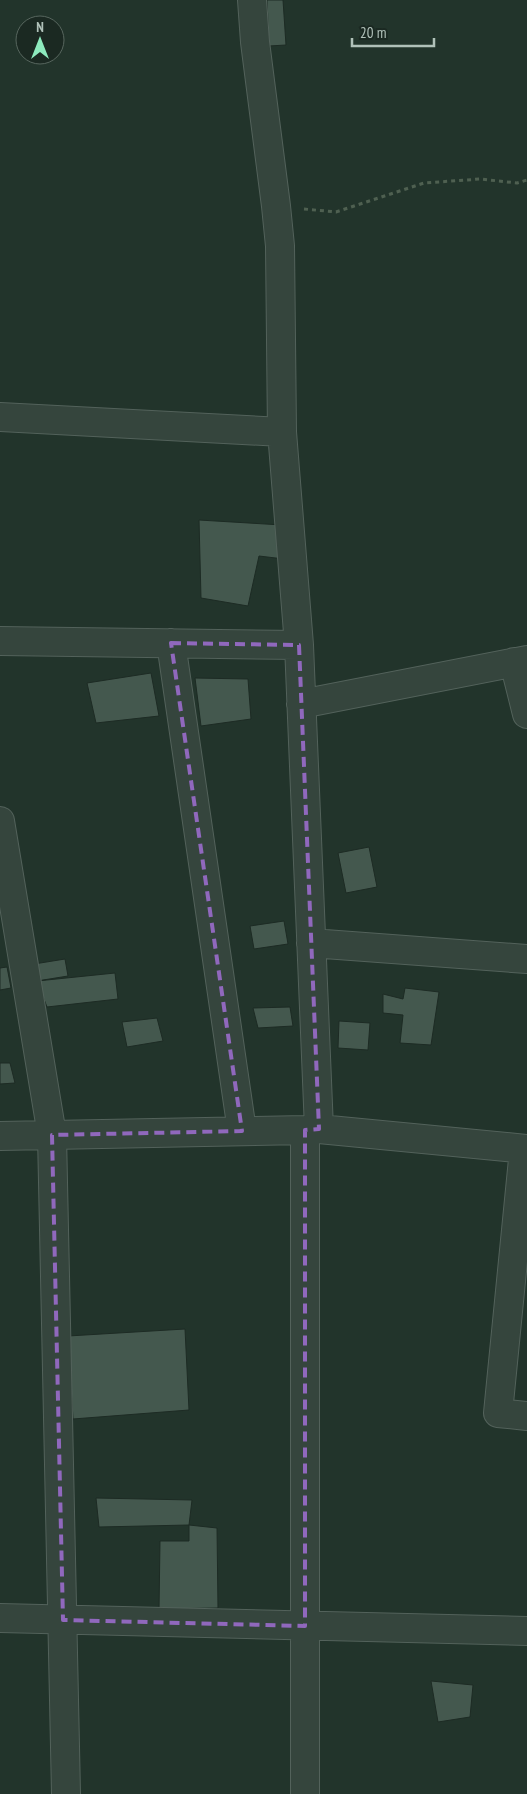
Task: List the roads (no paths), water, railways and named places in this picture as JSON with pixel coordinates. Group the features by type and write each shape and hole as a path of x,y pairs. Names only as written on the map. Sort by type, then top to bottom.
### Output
{"street":[{"path":"252,0 255,42 280,246 282,432 299,645 311,943 312,1130 305,1626 305,1794"},
{"path":"0,418 282,432"},
{"path":"0,640 299,645"},
{"path":"171,643 242,1131"},
{"path":"301,704 521,661 527,714"},
{"path":"0,821 52,1135 66,1794"},
{"path":"311,943 527,959"},
{"path":"0,1136 312,1130 525,1149 498,1413 527,1416"},
{"path":"0,1618 527,1631"}]}
